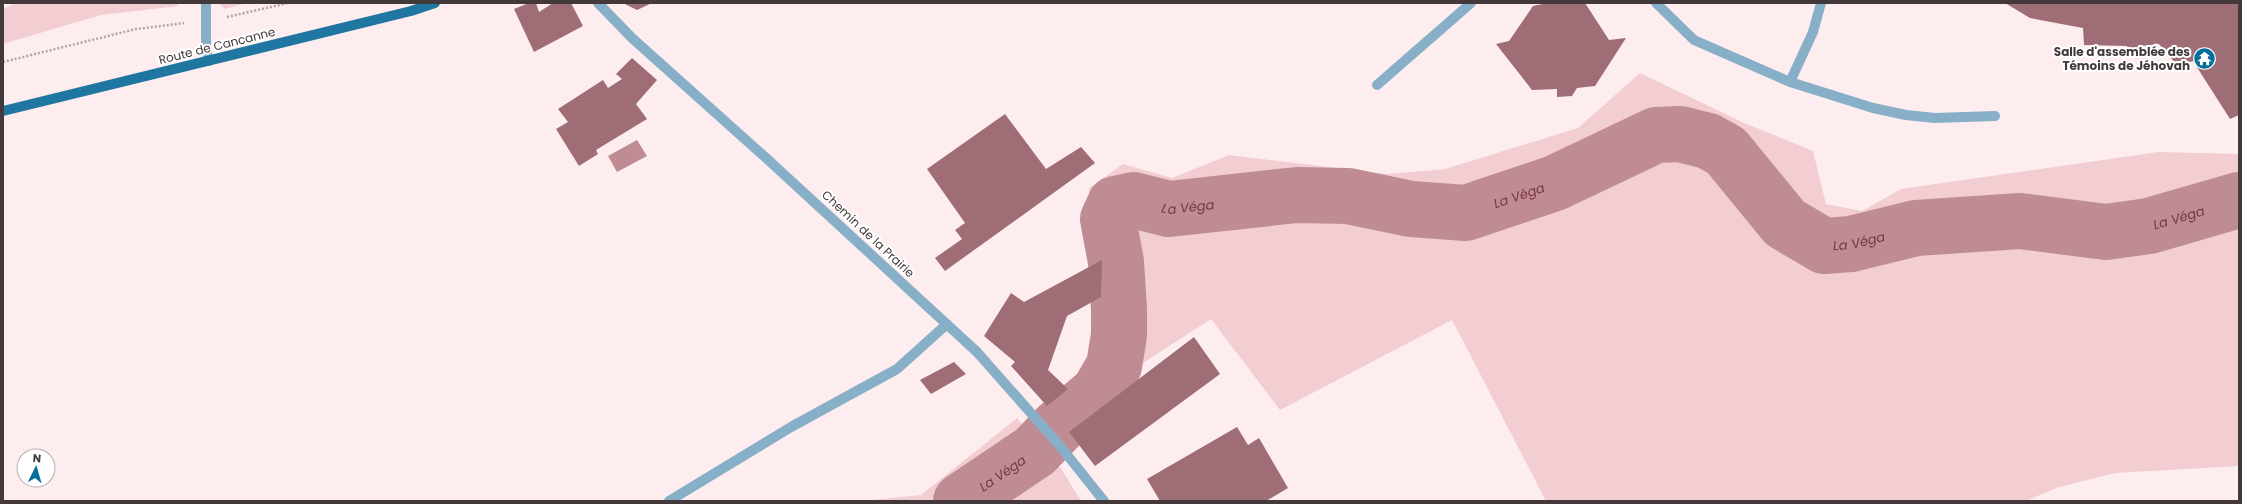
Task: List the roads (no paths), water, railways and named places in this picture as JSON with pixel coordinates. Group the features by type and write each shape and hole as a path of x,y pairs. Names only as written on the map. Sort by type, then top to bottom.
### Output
{"main road":[{"name":"Route de Cancanne","path":"3,111 411,11 435,3"}],"street":[{"path":"206,3 204,21 206,48 209,61"},
{"name":"Chemin de la Prairie","path":"598,3 632,38 765,157 977,352 1032,413 1104,501"},
{"path":"1377,85 1471,3"},
{"path":"1656,3 1694,40 1790,82 1873,108 1906,115 1935,118 1995,116"},
{"path":"1790,82 1813,32 1821,3"},
{"path":"669,501 791,427 898,369 947,324"}],"waterway":[{"name":"La Véga","path":"961,501 1035,451 1059,426 1099,392 1114,366 1119,335 1119,309 1116,262 1108,219 1115,204 1133,200 1169,209 1297,195 1348,196 1411,209 1466,213 1555,183 1656,135 1680,134 1708,141 1726,151 1785,223 1824,246 1851,244 1916,228 2020,221 2106,232 2149,226 2239,200"}],"place":[{"name":"Salle d'assemblée des Témoins de Jéhovah","path":"2205,59"}]}
